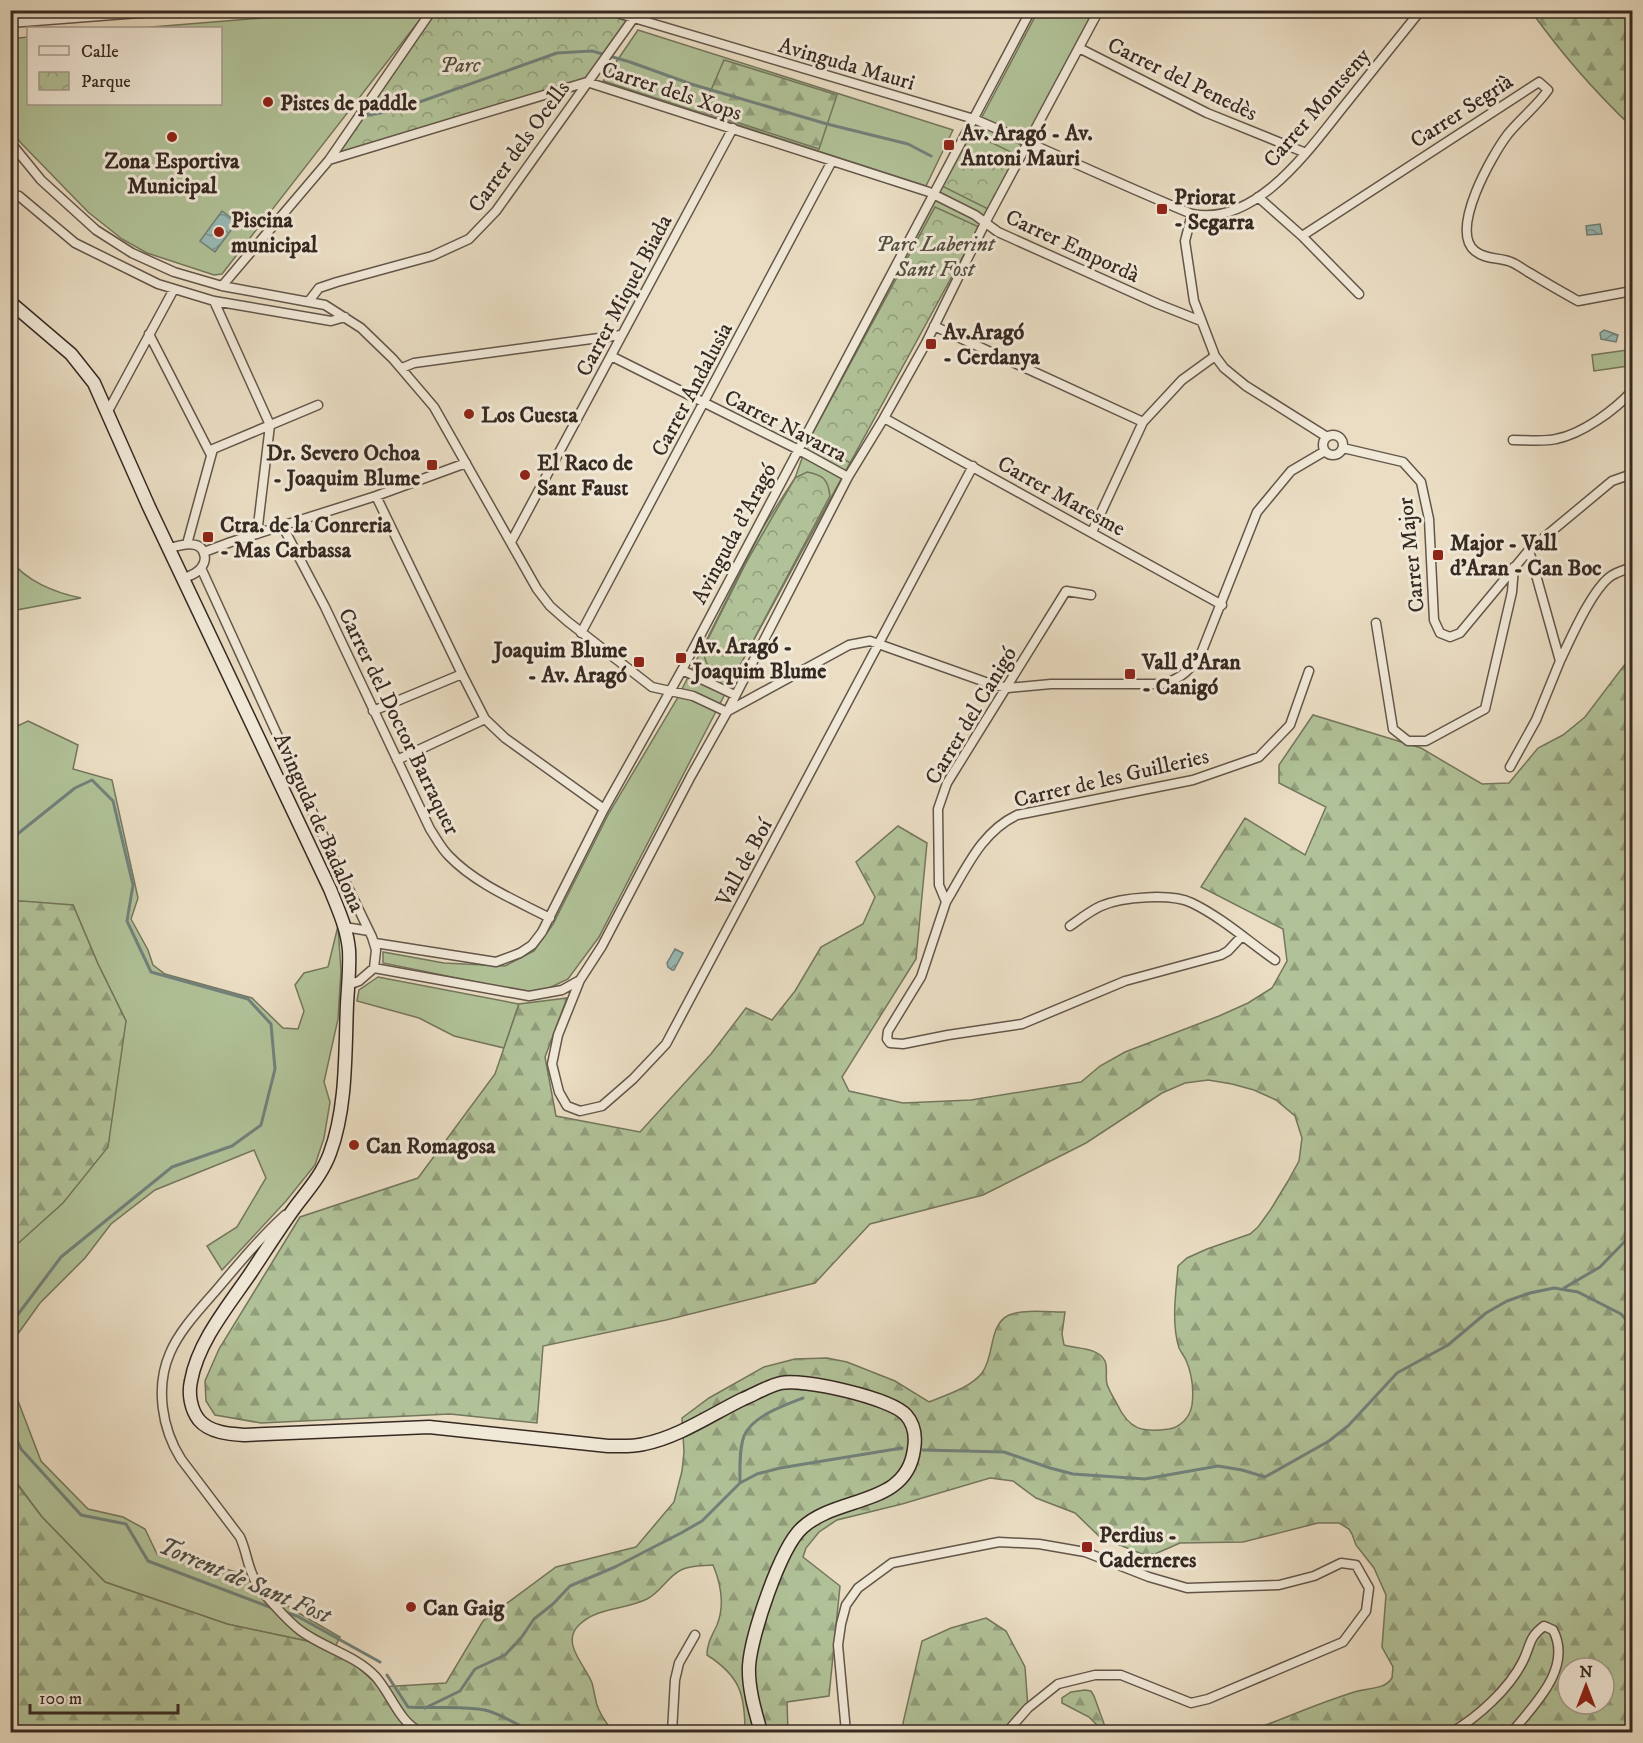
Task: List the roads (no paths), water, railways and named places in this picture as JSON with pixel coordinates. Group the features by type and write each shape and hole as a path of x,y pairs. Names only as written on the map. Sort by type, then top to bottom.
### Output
{"street":[{"path":"10,23 77,14 178,10"},
{"path":"222,286 329,160 432,10"},
{"name":"Avinguda Mauri","path":"607,10 974,119 1029,142"},
{"name":"Avinguda d'Aragó","path":"375,944 496,962 520,953 532,945 550,918 604,809 682,669 1031,10"},
{"path":"374,968 529,996 562,990 580,980 602,946 727,712 848,477 884,418 934,326 985,223 1099,10"},
{"name":"Carrer Montseny","path":"1029,142 1106,179 1192,214 1205,217 1220,216 1258,197 1295,167 1421,10"},
{"name":"Carrer dels Ocells","path":"309,301 319,288 432,256 468,239 496,211 633,19"},
{"name":"Carrer del Penedès","path":"1079,48 1207,113 1306,153"},
{"name":"Carrer dels Xops","path":"329,160 587,82 934,195"},
{"name":"Carrer Segrià","path":"1302,236 1539,82 1548,90 1506,137 1488,166 1468,211 1467,238 1474,251 1489,258 1510,262 1578,302 1632,291"},
{"name":"Carrer Miquel Biada","path":"511,542 733,128"},
{"path":"10,142 41,180 96,230 132,253 174,272 222,286 326,305 345,317 378,344 402,368 434,407 537,589 550,606 581,633 652,687 693,696 727,712"},
{"name":"Carrer Andalusia","path":"581,633 832,161"},
{"name":"Carrer Empordà","path":"934,195 975,214 998,232 1201,321"},
{"path":"19,196 75,243 158,284 214,301 331,321 345,317"},
{"path":"1258,197 1302,236 1359,294"},
{"path":"1192,214 1185,241 1194,301 1215,356 1224,368 1246,386 1327,436 1339,436 1342,441 1340,453 1334,455 1324,451"},
{"path":"107,413 174,289"},
{"path":"214,301 270,425 257,534"},
{"name":"Avinguda de Badalona","path":"10,302 63,348 94,383 330,889 345,927 349,949 342,1095 335,1138 317,1180 293,1211 221,1317 197,1360 190,1390 193,1411 200,1421 217,1431 245,1435 429,1427 608,1446 628,1446 657,1441 767,1388 794,1381 832,1387 901,1410 908,1416 915,1433 914,1453 904,1476 889,1489 814,1519 796,1534 781,1562 756,1631 750,1655 751,1690 761,1732"},
{"path":"934,326 1143,423"},
{"path":"149,334 211,455"},
{"path":"402,368 414,363 621,335"},
{"name":"Carrer Navarra","path":"611,356 848,477"},
{"path":"1092,532 1143,423 1182,380 1215,356"},
{"path":"1513,440 1556,439 1589,425 1622,402 1632,391"},
{"path":"187,544 213,449 318,405"},
{"name":"Carrer Maresme","path":"884,418 1222,605"},
{"path":"1324,451 1322,444 1327,436"},
{"name":"Carrer Major","path":"1342,448 1403,462 1421,482 1429,519 1434,620 1444,636 1455,636 1460,633 1529,550 1612,481 1632,474"},
{"path":"727,712 849,645 870,640 991,684 1008,687 1051,684 1162,684 1175,681 1193,666 1202,651 1257,512 1291,471 1324,451"},
{"path":"204,552 376,496 466,463"},
{"name":"Vall de Boí","path":"580,980 558,1035 552,1064 554,1078 563,1101 567,1106 580,1111 602,1106 633,1079 666,1044 973,466"},
{"path":"376,496 485,719 505,738 604,809"},
{"name":"Carrer del Doctor Barraquer","path":"283,527 325,607 430,829 448,855 465,871 479,881 550,918"},
{"path":"170,548 187,544 199,546 204,552 204,562 201,568 184,578"},
{"path":"1529,550 1560,661"},
{"path":"1376,622 1393,729 1408,741 1426,741 1485,708 1512,592 1514,567"},
{"path":"1510,766 1536,720 1560,661 1603,584 1610,577 1632,567"},
{"path":"201,568 375,944 374,968 359,981 348,986"},
{"name":"Carrer del Canigó","path":"946,902 939,885 938,809 947,783 1066,591 1091,595"},
{"path":"682,669 735,695 764,693"},
{"name":"Carrer de les Guilleries","path":"946,902 987,836 1005,821 1017,815 1193,780 1258,757 1290,725 1309,671"},
{"path":"373,711 462,674"},
{"path":"397,760 485,719"},
{"path":"1070,926 1090,912 1110,903 1169,897 1191,902 1275,960"},
{"path":"946,902 921,977 888,1031 887,1039 890,1043 903,1044 1022,1024 1125,981 1221,955 1242,936"},
{"path":"345,927 369,931"},
{"path":"293,1211 279,1220 231,1272 177,1341 166,1365 163,1401 165,1425 181,1460 240,1537 257,1584 300,1631 356,1661 374,1675 389,1693 406,1722 421,1732"},
{"path":"846,1732 838,1645 843,1615 846,1605 858,1588 892,1563 999,1542 1039,1544 1084,1552 1149,1577 1186,1588 1279,1585 1314,1576 1341,1563 1356,1565 1369,1588 1366,1611 1343,1642 1208,1699 1191,1703 1121,1675 1095,1675 1058,1684 1028,1708 1007,1732"},
{"path":"1452,1732 1468,1723 1494,1701 1522,1662 1533,1634 1544,1626 1553,1630 1558,1641 1555,1673 1544,1694 1512,1732"},
{"path":"672,1732 675,1680 679,1663 695,1635"}],"water":[{"name":"Piscina municipal","path":"222,211 237,222 215,252 200,241"},
{"path":"1600,224 1602,234 1587,235 1586,226"},
{"path":"1604,330 1618,335 1616,342 1601,339 1600,333"},
{"path":"435,792 442,805 439,811 433,811 427,796"},
{"path":"675,949 683,953 672,970 667,963"}],"waterway":[{"path":"363,116 397,110 557,53 592,51 691,84 827,124 908,144 931,156"},
{"name":"Torrent de Sant Fost","path":"10,840 75,788 92,780 113,801 133,885 127,921 151,972 248,999 271,1024 275,1069 261,1125 232,1146 172,1167 61,1257 10,1325"},
{"path":"1564,1288 1600,1267 1632,1234"},
{"path":"923,1450 1004,1452 1073,1474 1145,1479 1218,1466 1265,1477 1329,1441 1348,1426 1397,1373 1448,1345 1486,1313 1507,1301 1554,1288 1578,1292 1621,1314 1632,1326"},
{"path":"740,1483 741,1447 748,1429 761,1417 803,1398"},
{"name":"Torrent de Sant Fost","path":"10,1424 21,1449 81,1515 126,1524 148,1561 272,1608"},
{"path":"425,1708 460,1691 475,1669 505,1655 534,1619 570,1586 615,1567 702,1521 740,1483 757,1474 780,1468 902,1448"},
{"name":"Torrent de Sant Fost","path":"284,1612 297,1616 380,1662"},
{"path":"387,1675 408,1707 485,1710 532,1732"}],"place":[{"name":"Pistes de paddle","path":"268,102"},
{"name":"Zona Esportiva Municipal","path":"172,137"},
{"name":"Av. Aragó - Av. Antoni Mauri","path":"949,145"},
{"name":"Priorat - Segarra","path":"1162,209"},
{"name":"Piscina municipal","path":"219,232"},
{"name":"Av.Aragó - Cerdanya","path":"931,344"},
{"name":"Los Cuesta","path":"469,414"},
{"name":"Dr. Severo Ochoa - Joaquim Blume","path":"432,465"},
{"name":"El Raco de Sant Faust","path":"525,475"},
{"name":"Ctra. de la Conreria - Mas Carbassa","path":"208,537"},
{"name":"Major - Vall d'Aran - Can Boc","path":"1438,555"},
{"name":"Av. Aragó - Joaquim Blume","path":"681,658"},
{"name":"Joaquim Blume - Av. Aragó","path":"639,662"},
{"name":"Vall d'Aran - Canigó","path":"1130,674"},
{"name":"Can Romagosa","path":"354,1145"},
{"name":"Perdius - Caderneres","path":"1087,1547"},
{"name":"Can Gaig","path":"411,1607"}],"park label":[{"name":"Parc","path":"460,64"},
{"name":"Parc Laberint Sant Fost","path":"935,256"}]}
